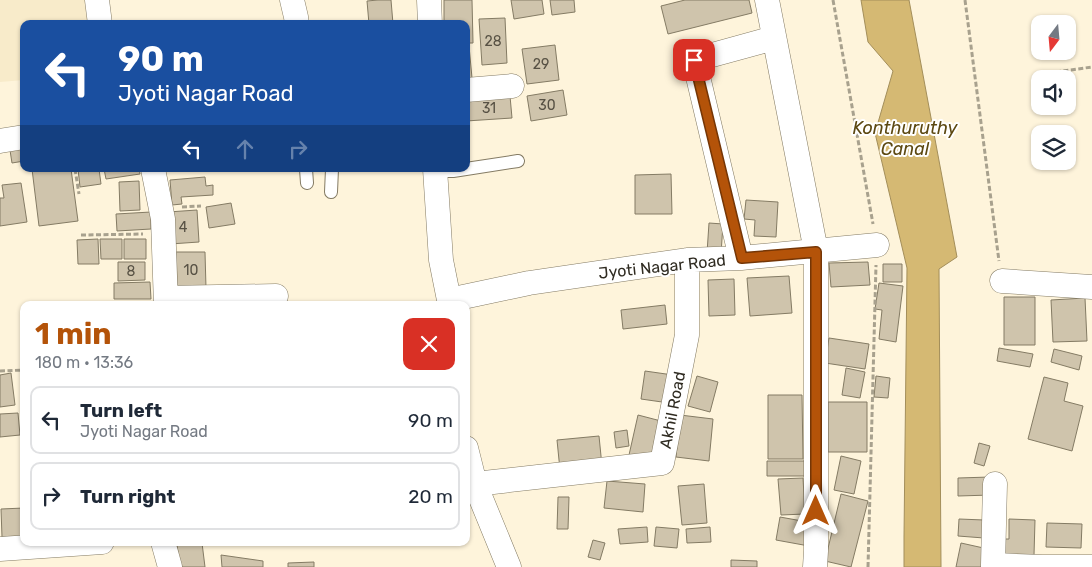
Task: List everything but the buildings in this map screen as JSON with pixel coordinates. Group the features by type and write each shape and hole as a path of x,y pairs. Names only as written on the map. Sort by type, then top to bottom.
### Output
{"street":[{"path":"97,0 100,20"},
{"path":"292,0 296,20"},
{"path":"429,0 430,20"},
{"path":"767,0 816,252 815,567"},
{"path":"742,258 694,60 774,38"},
{"path":"470,90 512,86"},
{"path":"0,141 20,138"},
{"path":"154,172 163,219 166,301"},
{"path":"435,172 441,260 450,301"},
{"name":"Jyoti Nagar Road","path":"458,301 529,283 686,260 742,258 876,245"},
{"name":"Akhil Road","path":"475,484 662,463 687,335 686,260"},
{"path":"1002,282 1092,287"},
{"path":"184,301 276,296"},
{"path":"470,464 475,484 509,567"},
{"path":"995,484 993,566 1092,567"},
{"path":"0,549 44,546"},
{"path":"165,546 170,567"}],"lane":[{"path":"470,168 518,161"},
{"path":"306,172 307,183"},
{"path":"331,192 332,172"}],"path":[{"path":"833,0 876,245 868,567"},
{"path":"965,0 1002,282"},
{"path":"1074,70 1092,68"},
{"path":"75,172 79,194"},
{"path":"80,235 163,233"},
{"path":"0,371 20,370"}],"shaded area":[{"path":"0,0 87,0 90,20 20,20 20,80 0,82"}],"water":[{"name":"Konthuruthy Canal","path":"861,0 909,0 957,257 939,269 941,567 904,567 907,268 875,133 893,71 868,42"}],"route":[{"path":"694,60 742,258 816,252 816,511"}]}
